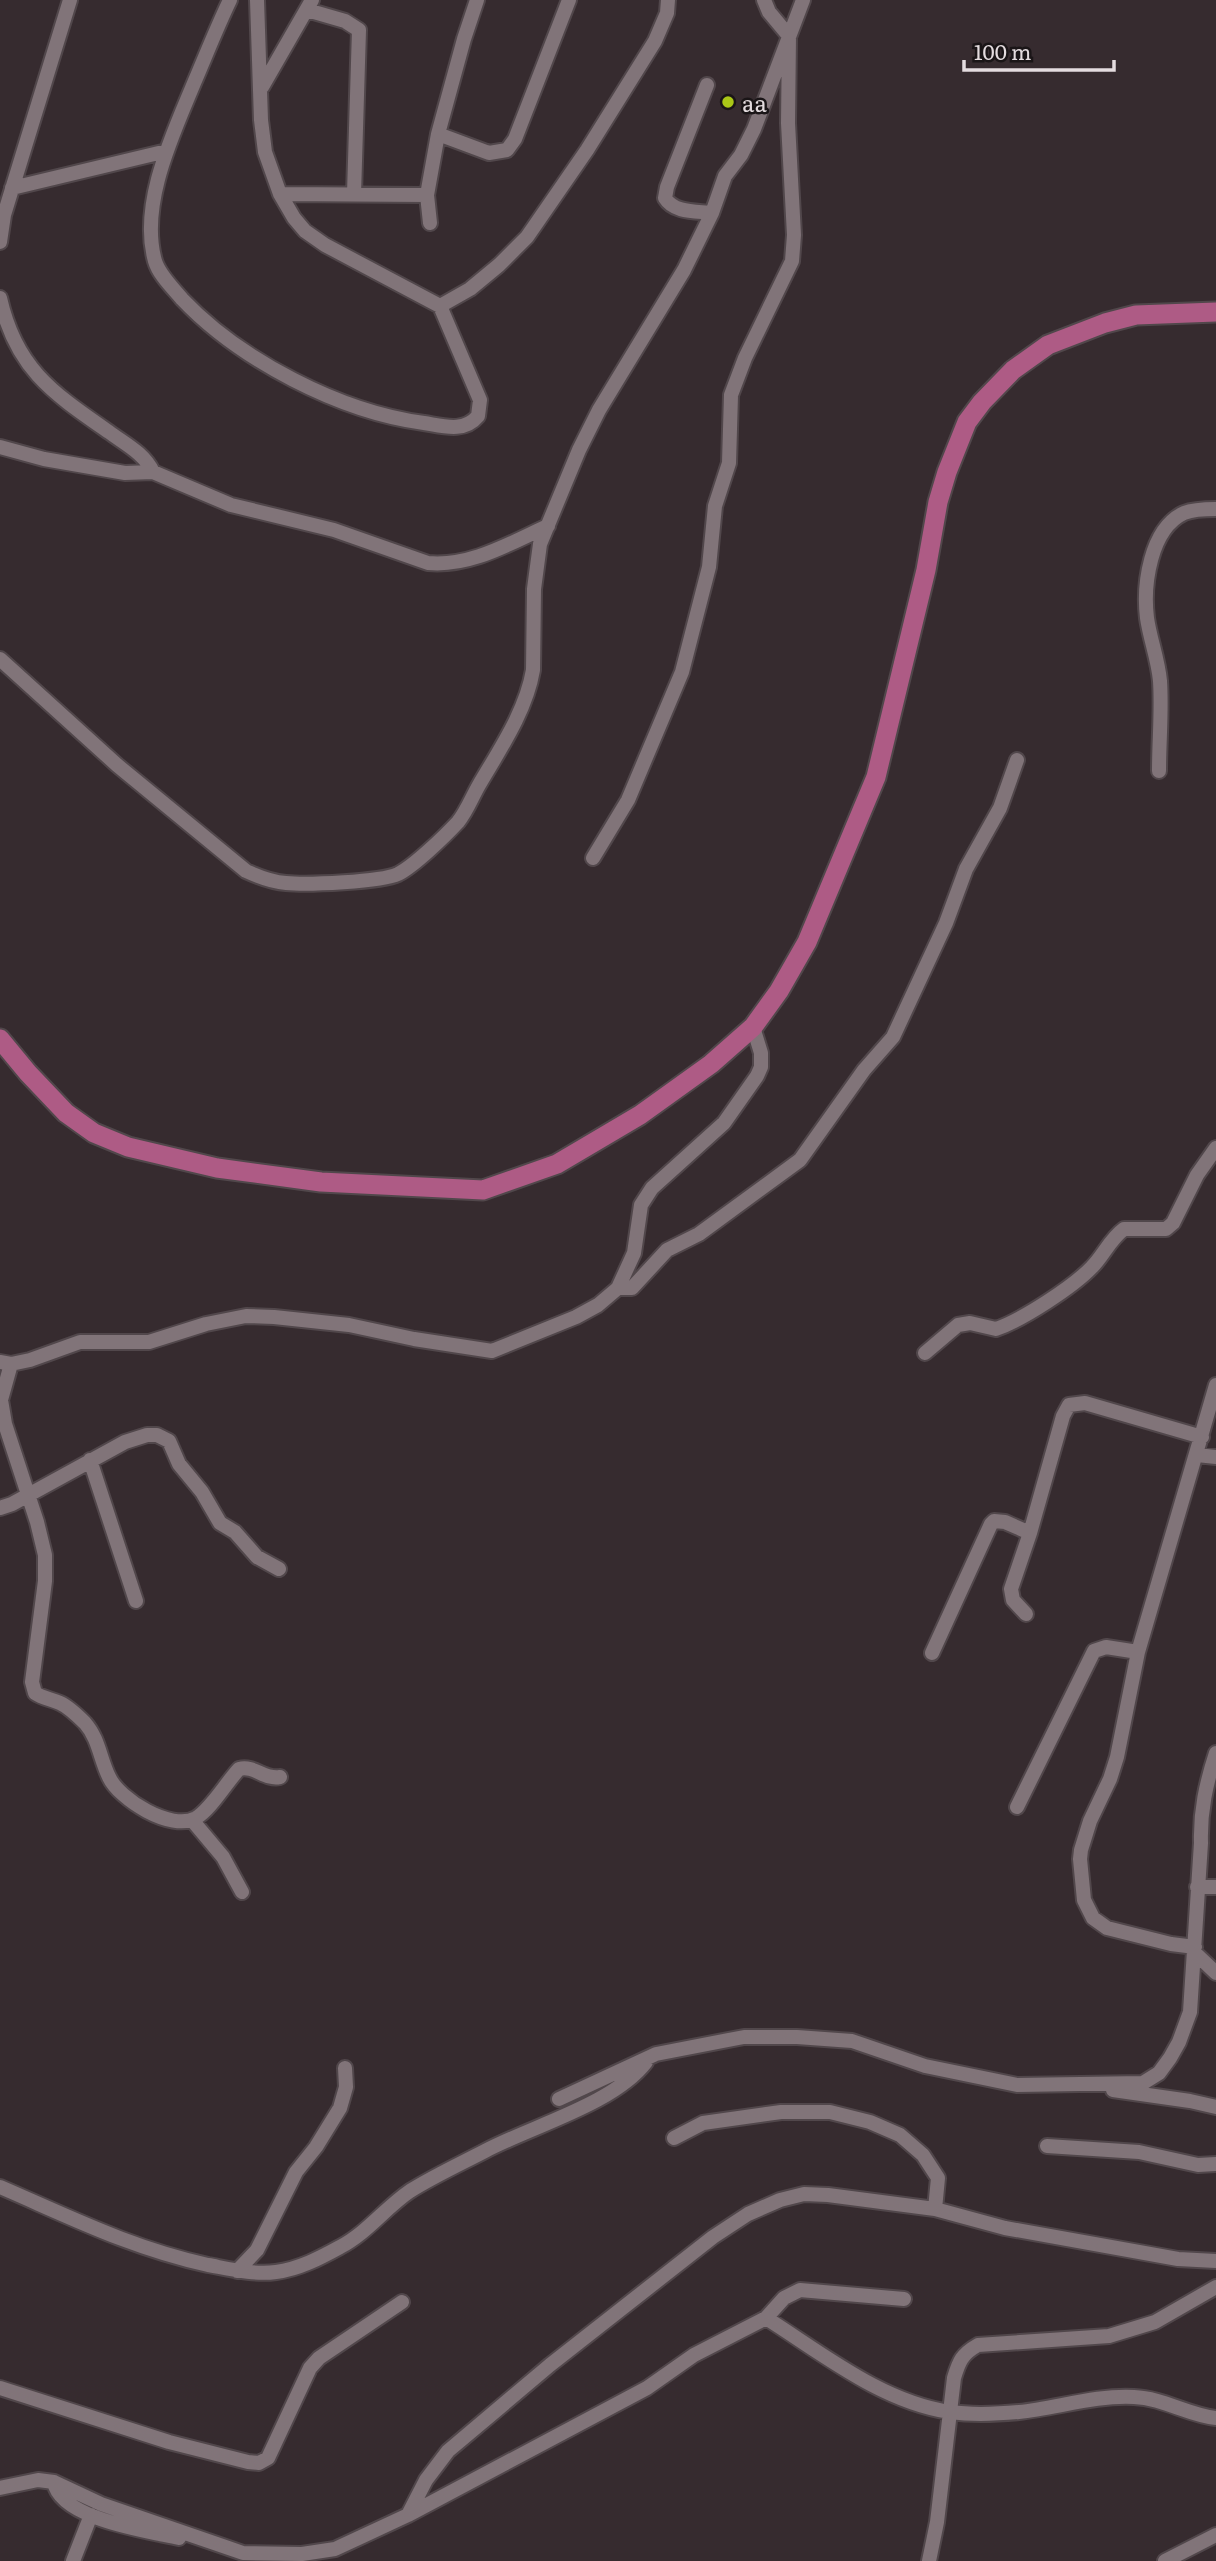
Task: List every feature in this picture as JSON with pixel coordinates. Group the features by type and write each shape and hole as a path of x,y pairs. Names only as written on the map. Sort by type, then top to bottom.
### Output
{"main road":[{"path":"0,1039 66,1113 94,1133 128,1147 217,1168 321,1182 483,1190 557,1164 640,1115 711,1064 752,1027 779,991 807,942 876,777 947,472 968,422 982,402 1013,370 1048,345 1105,323 1136,316 1216,312"}],"street":[{"path":"0,242 4,215 70,0"},
{"path":"230,0 167,151 153,206 151,231 155,263 191,309 278,371 327,395 396,418 449,427 467,425 478,416 480,400 440,306 325,245 305,231 280,194 265,152 261,120 257,0"},
{"path":"430,223 427,195 438,134 477,0"},
{"path":"438,134 489,153 510,147 535,93 569,0"},
{"path":"440,306 470,289 527,237 624,92 655,41 667,7 674,0"},
{"path":"593,858 628,800 682,672 709,567 715,506 729,463 731,395 745,358 792,261 794,235 788,123 789,36 769,12 764,0"},
{"path":"0,659 117,765 246,871 285,883 318,883 392,876 401,872 438,841 461,817 526,698 533,670 533,618 540,544 579,450 603,403 684,270 712,213 725,177 741,155 754,129 803,0"},
{"path":"261,88 310,5 359,30 354,194"},
{"path":"707,85 665,194 666,202 673,207 712,213"},
{"path":"12,188 167,151"},
{"path":"280,194 427,195"},
{"path":"0,298 11,336 35,374 72,407 136,451 147,461 153,472"},
{"path":"0,447 44,459 125,473 153,472 231,505 334,530 428,563 442,564 469,559 548,526"},
{"path":"1160,771 1160,683 1147,616 1146,594 1151,558 1157,542 1174,520 1185,513 1216,509"},
{"path":"618,1288 632,1288 667,1250 695,1237 790,1168 812,1144 868,1066 888,1043 911,1000 946,923 966,869 1000,808 1017,760"},
{"path":"280,1776 272,1778 246,1768 239,1769 192,1820 165,1819 121,1793 109,1778 103,1757 87,1725 60,1703 35,1693 32,1682 46,1581 45,1555 42,1536 5,1424 1,1400 5,1363 30,1360 70,1344 149,1342 206,1324 246,1317 349,1325 492,1352 590,1310 618,1288 634,1253 638,1214 648,1194 724,1123 757,1076 761,1053 752,1027"},
{"path":"925,1353 958,1325 970,1323 996,1329 1038,1306 1080,1279 1124,1229 1166,1229 1216,1148"},
{"path":"1216,1385 1138,1652 1117,1757 1081,1850 1084,1899 1093,1918 1107,1928 1195,1950 1216,1972"},
{"path":"1026,1614 1013,1601 1011,1589 1063,1416 1069,1405 1085,1404 1202,1437"},
{"path":"0,1508 135,1438 147,1435 163,1437 169,1441 179,1464 202,1492 220,1523 235,1532 257,1558 279,1569"},
{"path":"1197,1455 1216,1458"},
{"path":"90,1460 136,1601"},
{"path":"932,1653 991,1524 1000,1521 1030,1533"},
{"path":"1017,1807 1094,1651 1106,1647 1138,1652"},
{"path":"559,2099 656,2054 744,2037 852,2041 925,2066 1017,2085 1087,2086 1143,2083 1159,2073 1179,2042 1190,2012 1202,1801 1216,1753"},
{"path":"192,1820 223,1857 242,1892"},
{"path":"1197,1887 1216,1886"},
{"path":"0,2187 114,2238 164,2255 237,2271 275,2272 304,2265 343,2246 369,2228 409,2192 488,2149 627,2082 649,2058"},
{"path":"237,2271 257,2250 296,2172 316,2147 340,2108 346,2087 345,2068"},
{"path":"1087,2086 1216,2107"},
{"path":"674,2138 703,2123 781,2112 830,2112 870,2122 900,2135 923,2155 938,2178 935,2208"},
{"path":"1047,2146 1139,2152 1198,2165 1216,2164"},
{"path":"408,2515 426,2480 448,2451 550,2365 713,2237 748,2214 780,2200 804,2194 828,2195 935,2208 1005,2228 1178,2259 1216,2261"},
{"path":"929,2561 937,2522 954,2378 960,2358 978,2345 1109,2336 1155,2322 1216,2287"},
{"path":"0,2488 38,2480 54,2482 101,2504 252,2557 335,2549 408,2515 647,2388 694,2355 766,2318 784,2298 800,2290 904,2299"},
{"path":"0,2388 169,2442 259,2463 268,2458 310,2368 319,2358 402,2302"},
{"path":"766,2318 868,2382 906,2400 949,2412 1020,2412 1117,2396 1148,2398 1216,2418"},
{"path":"54,2482 55,2490 91,2515 117,2525 178,2538"},
{"path":"73,2561 91,2515"},
{"path":"1165,2561 1216,2535"}],"place":[{"name":"aa","path":"728,102"}]}
